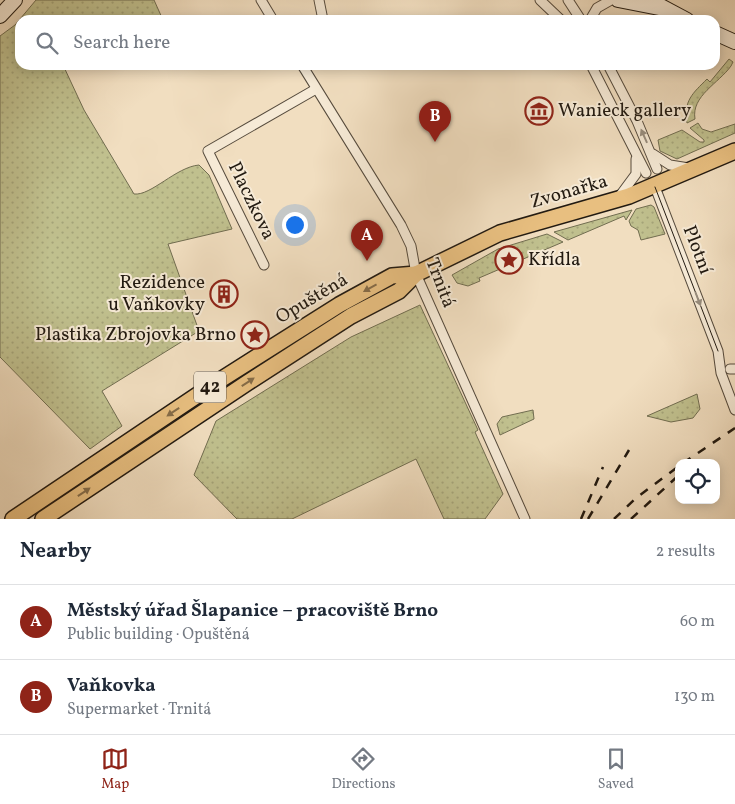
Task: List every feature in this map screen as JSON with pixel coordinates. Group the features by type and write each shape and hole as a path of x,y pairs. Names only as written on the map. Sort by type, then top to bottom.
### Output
{"main road":[{"path":"0,16 15,0"},
{"path":"618,0 664,9"},
{"path":"650,0 677,15"},
{"path":"720,35 735,42"},
{"name":"Zvonařka","path":"416,274 505,232 655,187 735,151"},
{"name":"Opuštěná","path":"13,519 214,384 339,305 392,276 416,274"},
{"name":"Opuštěná","path":"43,519 254,378 352,316 399,291 416,274"}],"street":[{"path":"261,0 270,15"},
{"path":"319,0 323,15"},
{"path":"540,0 556,15"},
{"path":"568,0 578,15"},
{"path":"594,15 600,6 611,0"},
{"name":"Trnitá","path":"308,70 316,89 401,226 411,246 416,274 526,519"},
{"path":"593,70 646,173"},
{"path":"611,70 652,152 657,169"},
{"name":"Placzkova","path":"264,266 208,152 316,89"},
{"path":"652,152 664,163 693,169"},
{"path":"616,200 636,174 635,154"},
{"name":"Plotní","path":"655,187 718,351 721,373 735,410"}],"green space":[{"path":"36,0 154,0 161,15 23,15"},
{"path":"15,25 15,70 65,70 84,110 134,194 148,191 182,171 199,165 209,175 232,229 168,244 199,331 102,391 122,426 90,449 0,357 0,36"},
{"path":"729,59 733,62 726,72 701,97 697,103 695,119 687,123 686,109 690,98 707,79 710,82"},
{"path":"698,123 702,129 711,132 735,124 735,133 677,159 660,151 658,140 682,130 700,142 704,142 690,128"},
{"path":"651,205 654,207 665,234 641,240 638,230 631,226 629,221 636,209"},
{"path":"632,210 626,220 624,216 568,240 554,232"},
{"path":"547,234 563,242 479,278 480,281 468,286 457,283 452,275 498,249"},
{"path":"420,305 478,430 475,432 503,494 485,519 444,519 416,459 292,519 237,519 194,475 216,421 351,337"},
{"path":"697,394 700,409 693,418 671,422 647,416"},
{"path":"533,410 534,419 500,435 497,424 502,417"}],"tram line":[{"path":"655,187 718,351"}],"railway":[{"path":"689,459 735,428"},
{"path":"588,519 629,450"},
{"path":"581,519 603,467"},
{"path":"614,519 636,498 675,469"},
{"path":"631,519 675,479"}],"place":[{"name":"Wanieck gallery","path":"539,111"},
{"name":"Vaňkovka","path":"435,142"},
{"name":"Křídla","path":"509,260"},
{"name":"Městský úřad Šlapanice – pracoviště Brno","path":"367,261"},
{"name":"Rezidence u Vaňkovky","path":"224,294"},
{"name":"Plastika Zbrojovka Brno","path":"255,335"}]}
